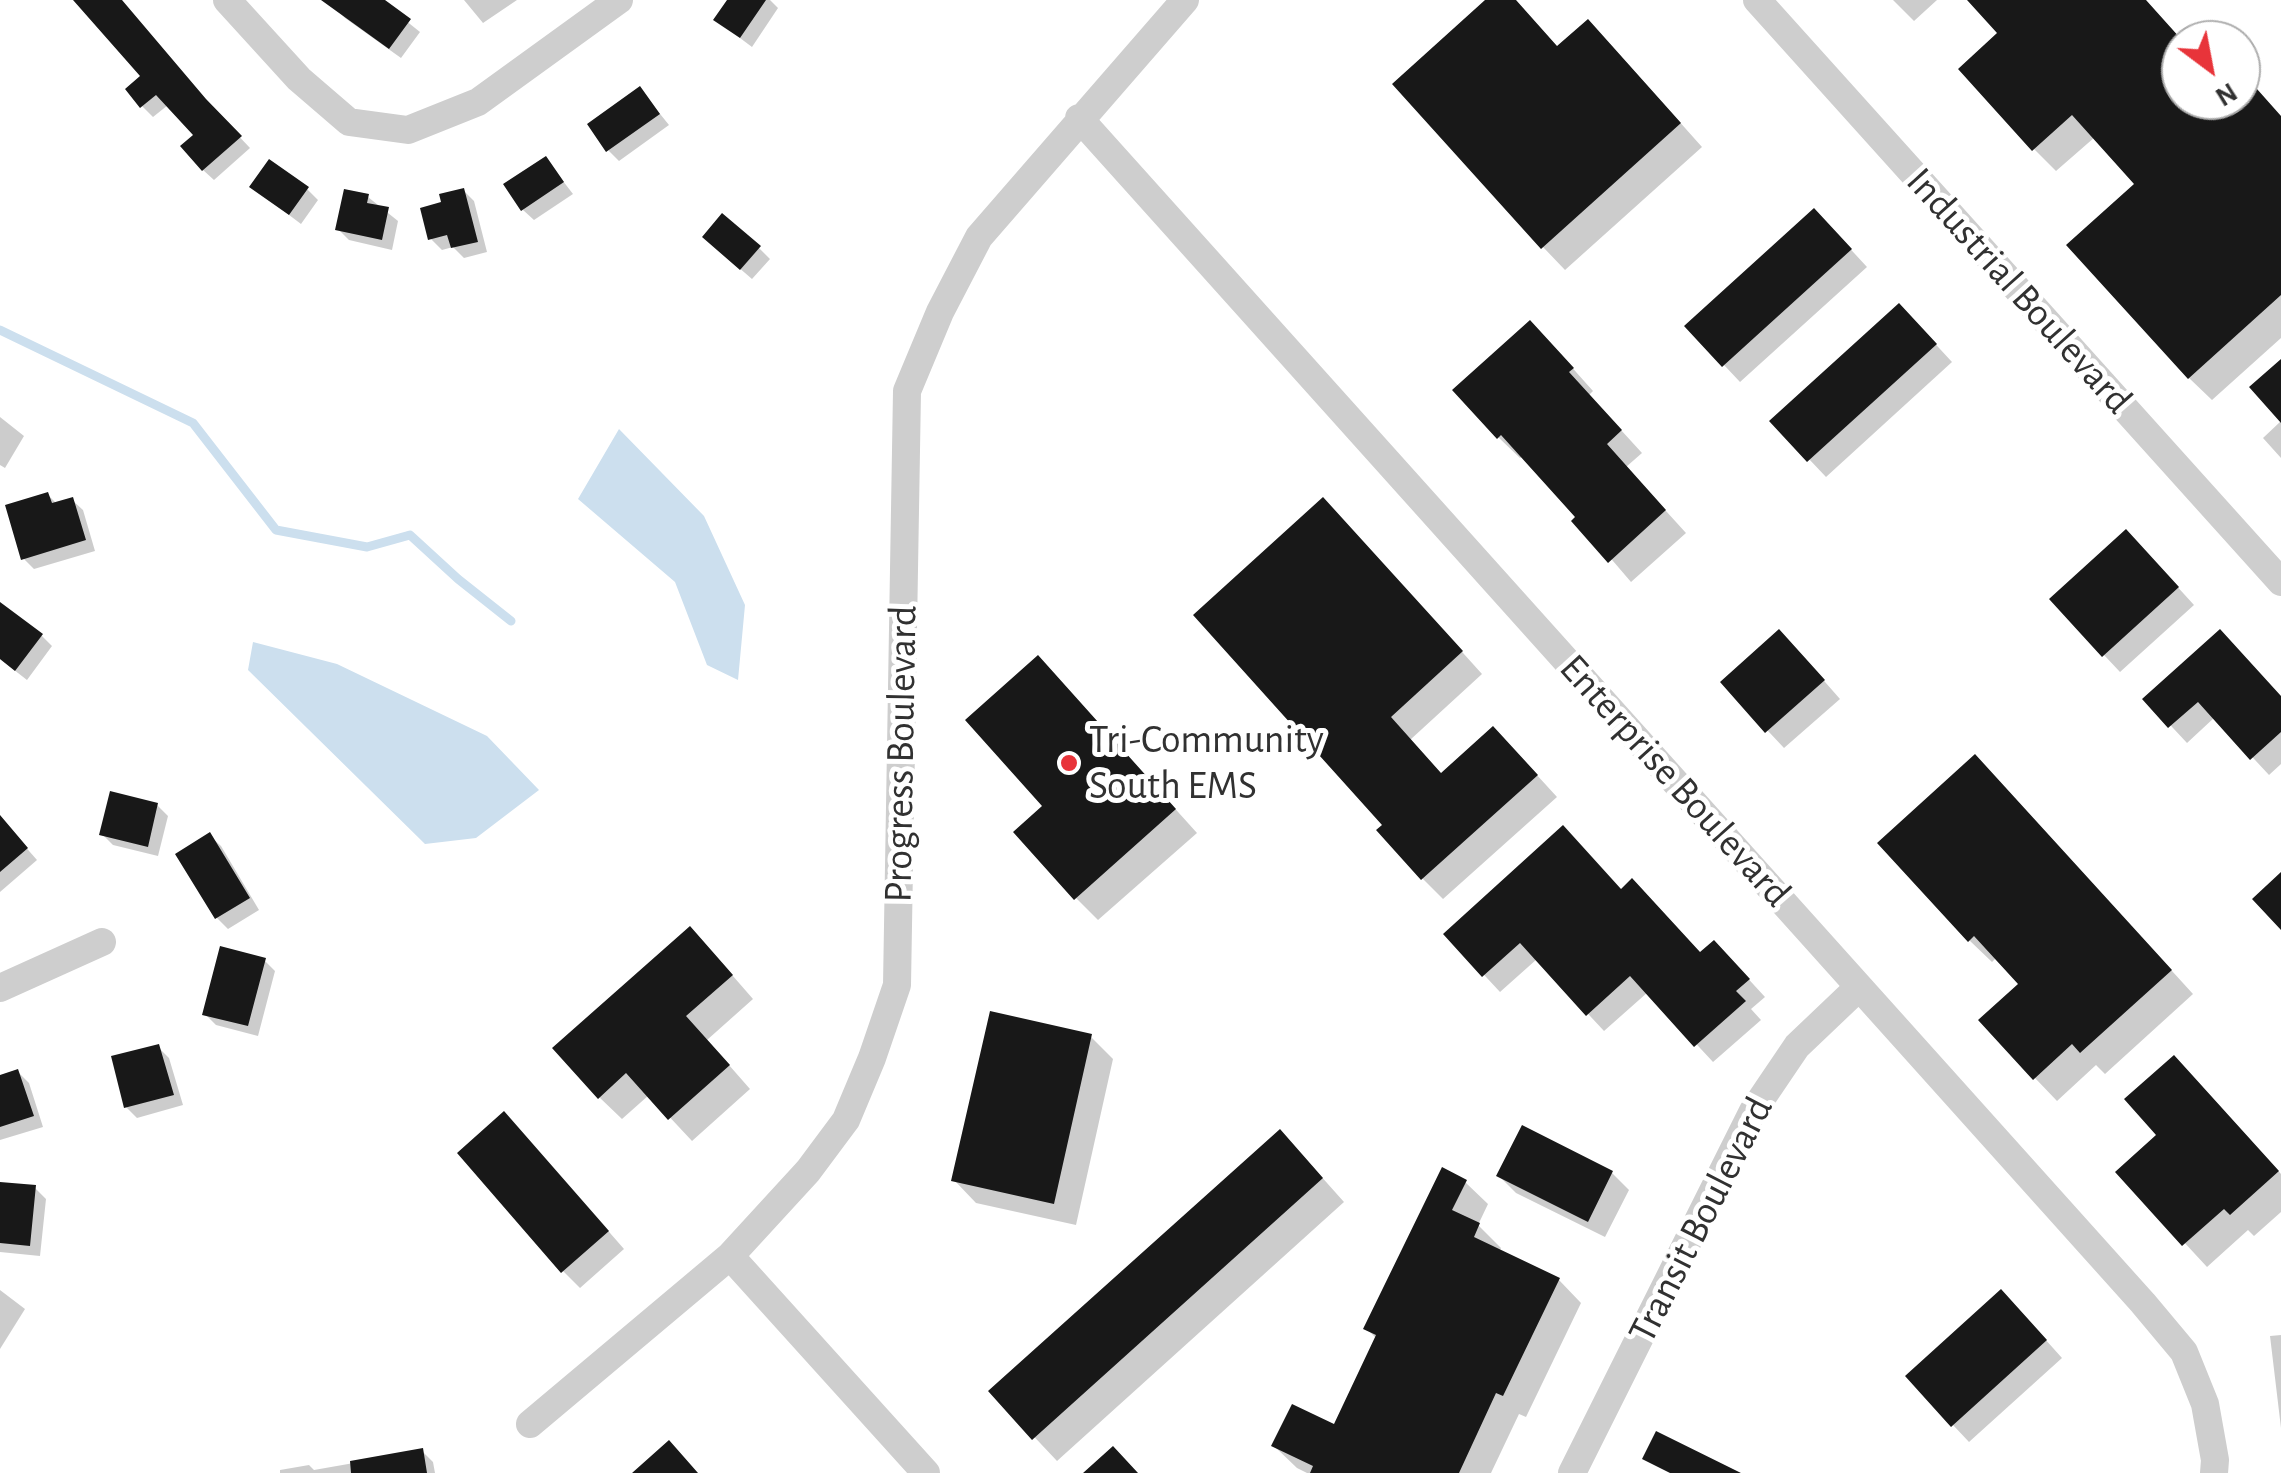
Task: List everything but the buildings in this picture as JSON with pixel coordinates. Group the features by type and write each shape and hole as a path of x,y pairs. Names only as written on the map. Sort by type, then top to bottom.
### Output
{"street":[{"path":"227,0 298,79 349,122 408,130 478,102 619,0"},
{"name":"Progress Boulevard","path":"530,1424 730,1256 808,1171 846,1120 897,985 907,390 940,312 979,237 1185,0"},
{"name":"Industrial Boulevard","path":"1757,0 2281,582"},
{"name":"Enterprise Boulevard","path":"1079,118 2143,1303 2184,1352 2205,1404 2214,1473"},
{"path":"0,988 102,942"},
{"name":"Transit Boulevard","path":"1572,1473 1753,1111 1797,1046 1859,987"},
{"path":"730,1256 926,1473"}],"water":[{"path":"619,429 704,516 745,605 738,680 707,665 675,582 578,499"},
{"path":"253,642 337,664 487,736 539,790 476,838 425,844 248,670"}],"waterway":[{"path":"0,330 193,423 276,530 367,547 410,535 511,621"}],"place":[{"name":"Tri-Community South EMS","path":"1069,763"}]}
